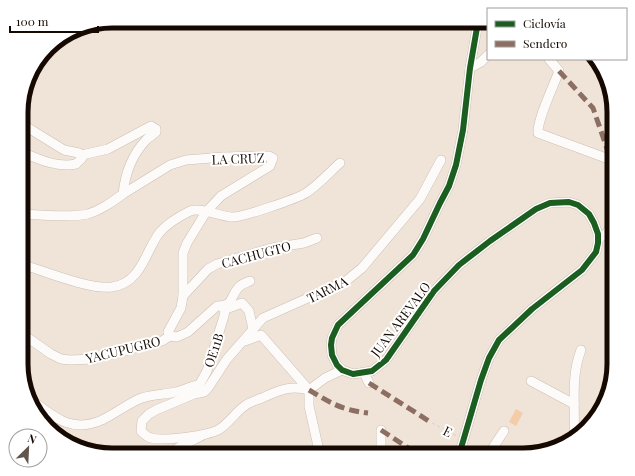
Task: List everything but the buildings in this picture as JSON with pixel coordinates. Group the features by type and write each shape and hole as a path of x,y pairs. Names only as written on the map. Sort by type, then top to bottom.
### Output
{"street":[{"path":"369,383 364,373 353,374 342,370 334,359 331,349 332,338 338,325 399,270 413,255 423,239 449,186 455,169 463,130 470,68 477,28"},
{"path":"470,68 481,62 487,56"},
{"path":"550,60 559,71 542,116 538,133 607,158"},
{"path":"28,155 59,165 76,164 82,156 108,149 151,126 156,129 156,132 147,139 135,155 128,171 123,194 104,207 87,214 63,216 28,214"},
{"path":"28,128 64,150 79,153 82,156"},
{"name":"LA CRUZ","path":"123,194 170,164 186,160 224,157 269,156 273,158 270,166 221,196 206,212"},
{"name":"TARMA","path":"206,433 168,439 151,438 142,431 141,426 142,421 149,414 194,394 204,392 227,359 263,318 346,281 362,268 420,199 441,160"},
{"path":"28,266 99,288 114,287 128,281 137,274 160,233 166,227 190,211 198,209 232,218 290,200 307,192 340,163"},
{"name":"JUAN AREVALO","path":"364,373 374,370 384,362 434,290 452,272 490,241 536,209 555,202 569,202 578,205 586,210 592,218 598,239"},
{"path":"170,336 168,332 181,308 183,296 183,253 187,243 206,212"},
{"path":"461,448 481,380 489,358 499,340 532,309 582,270 596,252 598,239 607,232"},
{"name":"CACHUGTO","path":"183,296 208,269 217,264 272,248 317,238"},
{"path":"223,308 230,302 239,286 250,281"},
{"path":"223,308 242,303 249,311 253,329"},
{"name":"YACUPUGRO","path":"28,339 61,359 94,360 162,341 170,336 177,337 188,332 217,306 223,308"},
{"name":"OE11B","path":"194,394 207,370 223,308"},
{"path":"243,342 260,334 309,390 309,406 318,448"},
{"path":"574,431 576,368 581,350"},
{"path":"178,448 192,442 206,433 218,430 246,406 280,390 295,387 309,390 325,378 342,370"},
{"path":"530,381 574,404"},
{"path":"39,406 57,419 67,424 79,426 89,425 103,420 142,398 176,392 199,385"},
{"path":"381,430 381,448"},
{"path":"493,448 504,431"}],"shaded area":[{"path":"516,409 523,413 516,426 509,422"}],"marked path":[{"path":"559,71 593,108 607,148"},
{"path":"369,383 432,423"},
{"path":"309,390 343,408 368,413"},
{"path":"381,430 408,448"}],"cycle path":[{"path":"461,448 481,380 489,358 499,340 532,309 582,270 596,252 598,234 594,223 589,214 578,205 569,202 550,203 536,209 459,265 434,291 386,360 372,371 353,374 342,370 337,365 332,355 331,345 332,338 338,325 413,255 423,239 449,186 456,165 463,130 470,68 477,28"}]}
